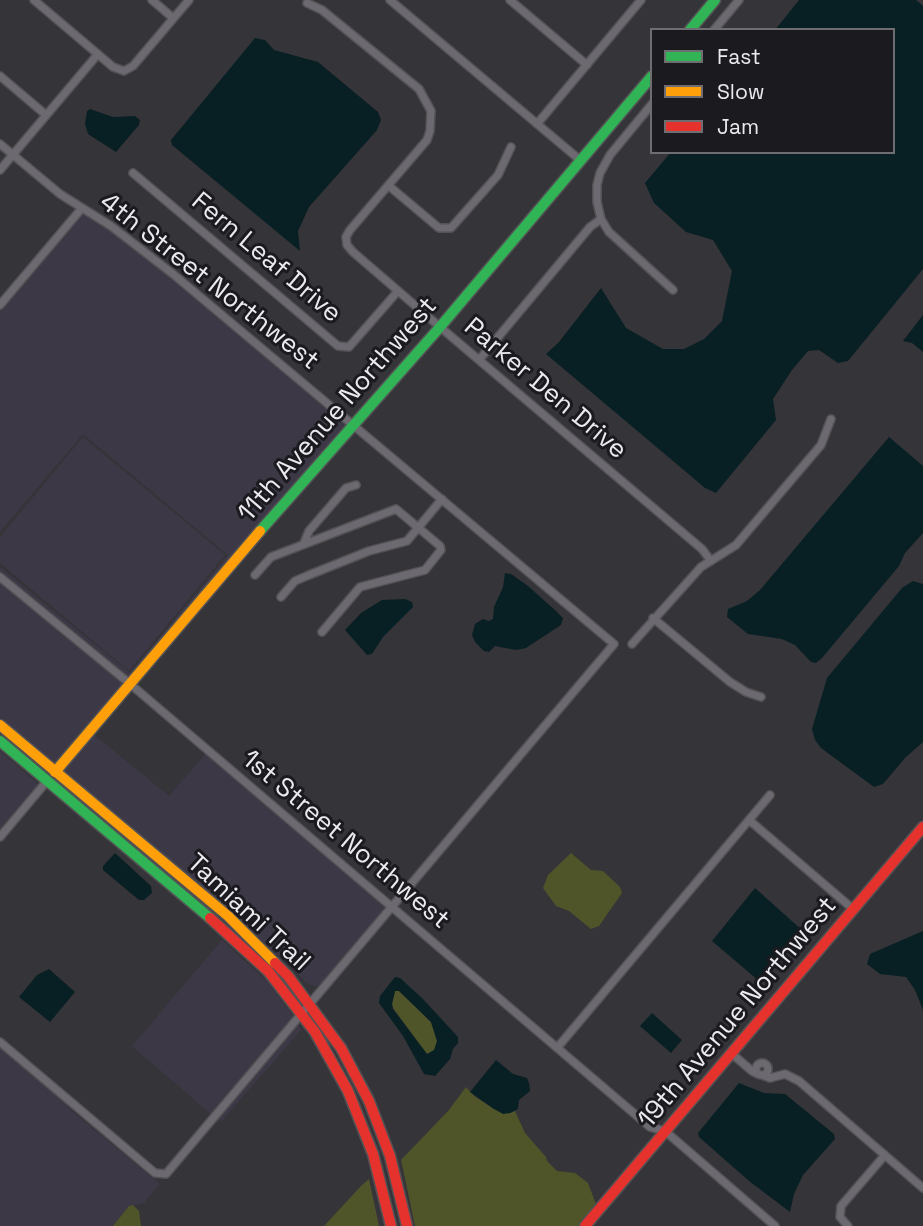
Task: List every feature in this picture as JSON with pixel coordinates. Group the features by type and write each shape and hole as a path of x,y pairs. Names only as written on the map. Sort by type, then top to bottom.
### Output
{"street":[{"path":"34,0 118,70 129,70 189,0"},
{"path":"152,0 173,18"},
{"path":"390,0 580,160"},
{"path":"510,0 587,65"},
{"path":"692,28 715,0"},
{"path":"716,28 739,0"},
{"path":"537,124 636,2"},
{"name":"Parker Den Drive","path":"307,3 322,10 419,89 426,100 431,120 427,140 346,237 347,245 702,549 711,561"},
{"path":"0,170 98,54"},
{"path":"0,76 46,115"},
{"name":"11th Avenue Northwest","path":"55,772 129,683 440,327 650,78"},
{"path":"650,106 610,155 600,173 597,185 601,219 617,242 673,290"},
{"name":"4th Street Northwest","path":"0,144 51,187 111,226 173,274 614,645 392,908"},
{"path":"389,186 439,228 451,228 498,175 511,147"},
{"name":"Fern Leaf Drive","path":"133,173 338,346 349,347 398,291"},
{"path":"0,305 82,208"},
{"path":"479,360 590,227 601,219"},
{"path":"0,289 8,296"},
{"path":"632,644 689,579 736,545 821,445 831,419"},
{"path":"303,543 309,531 346,488 355,485"},
{"path":"281,597 295,581 361,554 407,541 442,499"},
{"path":"255,575 271,556 396,509 440,546 441,550 425,570 360,587 322,632"},
{"name":"1st Street Northwest","path":"0,577 129,683 650,1127 665,1131 775,1226"},
{"path":"653,618 730,682 761,697"},
{"name":"Tamiami Trail","path":"0,725 216,907 271,957 310,1003 341,1048 369,1101 390,1156 407,1226"},
{"name":"Tamiami Trail","path":"0,741 208,916 264,968 302,1014 328,1053 359,1115 380,1176 391,1226"},
{"path":"36,771 49,774 55,772"},
{"path":"0,836 47,781 55,780 70,791 79,792"},
{"path":"557,1048 770,795"},
{"path":"749,820 853,909"},
{"name":"19th Avenue Northwest","path":"585,1226 923,827"},
{"path":"150,868 158,858"},
{"path":"208,916 216,907"},
{"path":"0,1042 155,1172 166,1174 392,908"},
{"path":"732,1052 746,1066 770,1078 785,1074 799,1081 923,1188"},
{"path":"759,1071 764,1062 778,1076"},
{"path":"848,1226 840,1217 841,1206 885,1155"}],"shaded area":[{"path":"83,212 110,228 171,276 348,425 128,679 0,573 0,567 130,673 228,555 83,434 0,532 0,310"},
{"path":"83,437 225,555 129,671 0,563 0,537"},
{"path":"0,581 124,683 57,765 0,717"},
{"path":"92,733 169,796 206,753 387,908 322,983 316,987 307,983 232,912 62,769"},
{"path":"0,751 39,785 0,831"},
{"path":"222,940 268,982 295,1019 212,1115 132,1046"},
{"path":"298,1025 301,1030 221,1122 218,1119"},
{"path":"0,1046 69,1104 67,1107 160,1184 144,1203 129,1206 113,1226 0,1226"}],"green space":[{"path":"571,853 591,870 603,871 620,887 622,893 599,926 591,929 569,911 556,906 543,888 548,875"},
{"path":"395,991 399,991 431,1022 437,1041 435,1050 427,1054 393,1008"},
{"path":"466,1087 474,1096 494,1109 510,1113 515,1111 525,1133 557,1171 575,1173 588,1183 597,1207 581,1226 415,1226 401,1160 449,1110"},
{"path":"369,1179 379,1226 324,1226 361,1186"},
{"path":"133,1205 139,1211 141,1226 113,1226 129,1206"}],"water":[{"path":"799,0 916,0 923,6 923,269 848,361 838,363 819,350 808,351 773,399 776,420 716,493 705,488 546,354 559,342 601,288 626,328 663,349 684,349 704,339 722,321 732,271 713,240 686,232 654,203 645,183 669,154 895,154 895,28 777,28"},
{"path":"255,38 265,40 274,50 318,62 378,112 381,120 377,130 309,207 298,231 300,251 172,145 171,140"},
{"path":"90,109 113,117 135,116 140,120 139,125 116,152 88,134 85,124 87,111"},
{"path":"923,315 923,352 912,343 903,341"},
{"path":"889,437 923,466 923,533 905,553 899,566 816,663 811,662 795,645 782,639 748,634 727,617 728,609 747,601 760,590"},
{"path":"505,573 528,586 563,618 561,625 526,648 516,650 495,646 489,652 484,651 472,635 475,624 483,619 493,619"},
{"path":"913,581 923,584 923,742 883,784 874,787 821,748 812,729 827,678 902,588"},
{"path":"405,599 412,602 413,607 383,637 372,654 367,655 345,630 361,613 382,600"},
{"path":"115,853 151,886 152,893 144,900 139,900 103,870 103,866"},
{"path":"755,888 803,931 759,981 712,941"},
{"path":"923,931 923,1010 906,977 880,974 867,964 870,954"},
{"path":"49,969 75,992 50,1022 19,997 37,975"},
{"path":"395,977 400,978 458,1037 450,1059 435,1076 424,1074 403,1036 379,1003 380,996","holes":["395,991 399,991 431,1022 437,1041 434,1050 427,1054 393,1009"]},
{"path":"652,1013 682,1040 671,1053 640,1026"},
{"path":"496,1060 513,1074 527,1078 529,1083 530,1091 519,1100 518,1109 510,1113 503,1114 470,1092"},
{"path":"739,1083 764,1093 785,1094 834,1134 835,1139 803,1175 794,1194 790,1212 749,1181 699,1137 698,1133"}],"traffic: fast":[{"path":"692,28 715,0"},
{"path":"260,531 440,327 650,78"},
{"path":"0,741 210,918"}],"traffic: slow":[{"path":"55,772 260,531"},
{"path":"0,725 228,916 275,963"}],"traffic: jam":[{"path":"585,1226 923,827"},
{"path":"210,918 268,971 315,1032 348,1091 373,1154 391,1226"},
{"path":"275,963 288,976 341,1048 369,1101 390,1156 407,1226"}]}
